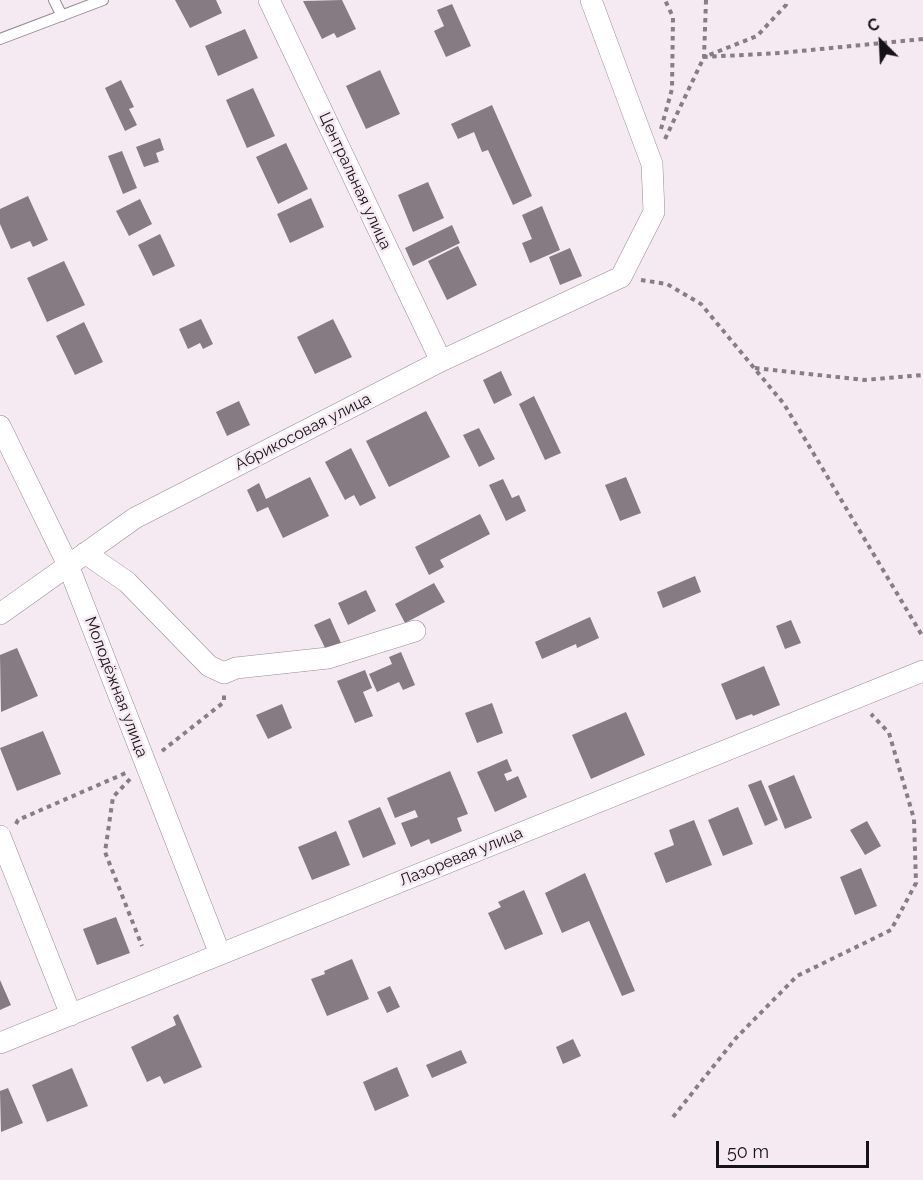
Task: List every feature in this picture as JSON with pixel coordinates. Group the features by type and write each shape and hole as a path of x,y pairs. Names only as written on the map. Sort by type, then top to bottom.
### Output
{"street":[{"name":"Центральная улица","path":"269,0 441,362"},
{"path":"591,0 652,165 654,212 621,277"},
{"name":"Абрикосовая улица","path":"0,614 135,518 441,362 621,277"},
{"name":"Молодёжная улица","path":"0,426 77,559 146,764 220,954"},
{"path":"77,559 128,582 209,666 224,673 236,668 328,658 415,631"},
{"name":"Лазоревая улица","path":"0,1043 923,671"},
{"path":"0,836 70,1014"}],"lane":[{"path":"54,0 62,16"},
{"path":"0,39 103,0"}],"path":[{"path":"652,165 672,89 673,17 665,0"},
{"path":"652,165 704,57 706,0"},
{"path":"704,57 757,36 787,0"},
{"path":"704,57 780,53 923,39"},
{"path":"621,277 667,284 701,304 784,404 923,637"},
{"path":"754,368 864,380 923,375"},
{"path":"673,1117 736,1038 797,976 891,930 916,883 914,819 889,733 856,698"},
{"path":"142,946 105,852 113,796 146,764"}],"building":[{"path":"175,0 216,0 222,13 190,28"},
{"path":"342,0 356,29 337,38 334,33 322,39 303,1"},
{"path":"452,4 471,46 446,57 434,31 444,26 437,10"},
{"path":"245,29 258,58 218,76 205,46"},
{"path":"380,70 400,114 366,129 346,86"},
{"path":"121,80 134,107 129,109 137,125 125,131 105,88"},
{"path":"253,88 275,136 247,148 226,100"},
{"path":"492,105 532,196 513,205 488,150 482,152 474,132 458,139 451,124"},
{"path":"160,138 164,150 156,153 159,162 144,167 136,147"},
{"path":"286,143 308,189 278,204 256,157"},
{"path":"122,151 137,188 123,194 108,156"},
{"path":"428,182 444,218 413,232 398,195"},
{"path":"28,196 48,240 33,247 30,241 11,249 0,224 0,209"},
{"path":"311,198 324,227 290,243 277,214"},
{"path":"140,199 152,224 129,236 116,211"},
{"path":"542,206 560,250 530,263 522,243 532,239 522,215"},
{"path":"452,225 460,243 413,266 405,248"},
{"path":"160,234 175,266 153,276 138,245"},
{"path":"458,246 477,285 447,300 428,261"},
{"path":"570,248 582,276 560,285 549,257"},
{"path":"64,261 85,305 47,322 27,278"},
{"path":"201,319 213,344 203,349 200,343 188,349 179,329"},
{"path":"333,319 352,357 315,374 297,337"},
{"path":"84,322 103,362 75,375 56,336"},
{"path":"501,371 512,395 494,404 483,380"},
{"path":"534,396 561,453 545,460 519,404"},
{"path":"239,401 250,425 227,436 216,412"},
{"path":"426,411 450,457 389,487 366,441"},
{"path":"479,428 495,459 479,467 463,435"},
{"path":"351,448 376,498 360,506 354,495 345,500 325,462"},
{"path":"310,477 329,516 283,538 268,507 257,512 247,490 259,483 266,499"},
{"path":"626,477 641,513 620,521 605,485"},
{"path":"503,479 512,498 519,495 526,511 506,521 489,485"},
{"path":"480,514 490,534 440,560 444,567 429,575 415,547"},
{"path":"695,576 701,592 663,608 657,592"},
{"path":"434,583 445,602 405,623 395,604"},
{"path":"366,590 376,611 348,625 338,603"},
{"path":"590,617 599,638 577,648 576,644 542,659 535,642"},
{"path":"330,618 341,643 326,650 314,625"},
{"path":"791,620 801,643 785,649 776,626"},
{"path":"17,648 38,696 1,712 0,655"},
{"path":"401,652 415,685 403,690 399,682 377,692 369,674 392,664 389,657"},
{"path":"764,666 780,705 736,720 721,684"},
{"path":"365,670 372,688 363,692 373,716 355,723 337,681"},
{"path":"492,703 503,733 477,743 465,713"},
{"path":"282,704 292,728 268,739 256,715"},
{"path":"626,712 645,755 591,779 572,735"},
{"path":"43,731 61,774 17,791 0,748"},
{"path":"507,759 512,771 504,774 507,781 518,776 527,797 495,812 477,772"},
{"path":"450,771 468,814 457,818 462,831 431,844 429,839 411,847 401,823 418,817 415,810 395,818 387,798"},
{"path":"794,775 812,818 785,829 768,786"},
{"path":"761,780 778,820 765,826 748,785"},
{"path":"380,807 396,844 363,858 348,821"},
{"path":"738,807 753,844 723,856 708,820"},
{"path":"694,820 712,865 666,883 654,853 674,845 669,830"},
{"path":"867,821 881,846 865,855 850,830"},
{"path":"336,831 350,865 312,880 298,847"},
{"path":"861,868 877,906 855,915 840,877"},
{"path":"585,873 635,991 622,996 589,921 562,933 545,893"},
{"path":"524,890 543,934 505,950 488,913 501,907 498,902"},
{"path":"116,917 130,953 97,965 83,929"},
{"path":"352,959 369,999 327,1016 311,979"},
{"path":"0,980 11,1005 0,1010"},
{"path":"390,986 400,1007 387,1013 377,992"},
{"path":"178,1014 202,1067 164,1084 160,1076 147,1082 131,1047 176,1025 173,1017"},
{"path":"573,1039 581,1056 563,1064 556,1047"},
{"path":"461,1050 467,1063 432,1078 426,1065"},
{"path":"397,1067 409,1096 375,1111 363,1082"},
{"path":"72,1068 88,1106 47,1122 32,1085"},
{"path":"8,1088 23,1123 1,1132 0,1091"}]}
